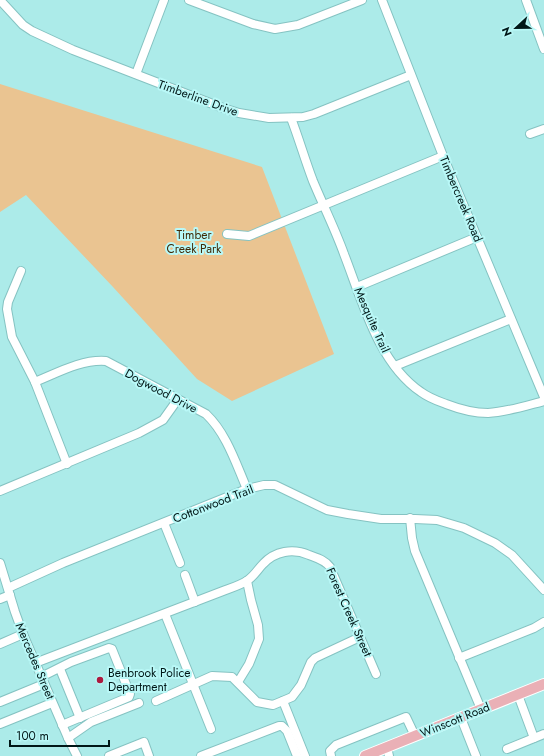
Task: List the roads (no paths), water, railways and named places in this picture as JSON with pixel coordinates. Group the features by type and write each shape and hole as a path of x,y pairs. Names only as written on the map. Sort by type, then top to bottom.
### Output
{"main road":[{"name":"Winscott Road","path":"365,756 388,752 416,736 544,684"}],"street":[{"name":"Timberline Drive","path":"0,0 23,25 32,31 73,50 239,113 269,118 303,117 325,111 411,75"},
{"path":"136,74 164,0"},
{"path":"189,0 253,24 275,29 298,25 362,0"},
{"name":"Timbercreek Road","path":"382,0 477,237 544,397"},
{"path":"526,0 544,49"},
{"name":"Mesquite Trail","path":"291,118 314,181 376,334 388,357 408,381 431,398 475,412 498,412 513,410 544,401"},
{"path":"530,134 544,129"},
{"path":"227,234 249,236 444,156"},
{"path":"357,287 477,237"},
{"path":"20,272 8,302 7,310 12,337 35,382 67,464"},
{"path":"395,366 511,319"},
{"name":"Dogwood Drive","path":"35,382 80,364 96,360 106,361 206,414 223,435 247,489"},
{"path":"0,491 139,433 163,420 178,399"},
{"name":"Cottonwood Trail","path":"0,599 9,591 63,563 247,489 264,485 275,485 327,510 381,519 410,518 437,520 464,528 495,543 512,554 544,590"},
{"path":"410,518 415,551 459,658 482,709"},
{"path":"164,523 180,563"},
{"name":"Forest Creek Street","path":"35,664 247,581 273,556 294,550 306,553 322,560 330,567 376,674"},
{"name":"Mercedes Street","path":"0,563 23,634 75,755"},
{"path":"185,575 195,602"},
{"path":"238,682 249,664 259,639 258,625 247,581"},
{"path":"165,614 211,729"},
{"path":"459,658 534,628 544,622"},
{"path":"0,644 23,634"},
{"path":"156,701 212,676 232,677 257,702 273,705 292,697 301,685 314,658 360,637"},
{"path":"0,702 43,680 71,662 110,648 112,649 130,694 129,697 62,725"},
{"path":"60,669 80,718"},
{"path":"518,695 534,738"},
{"path":"283,700 306,756"},
{"path":"0,724 52,703"},
{"path":"68,738 91,722 139,703"},
{"path":"331,756 330,751 336,745 406,717 416,736"},
{"path":"461,718 476,756"},
{"path":"201,756 282,726 287,731 297,756"},
{"path":"507,749 544,734"},
{"path":"109,756 144,742 149,756"}],"place":[{"name":"Benbrook Police Department","path":"100,680"}],"park label":[{"name":"Timber Creek Park","path":"194,242"}]}
